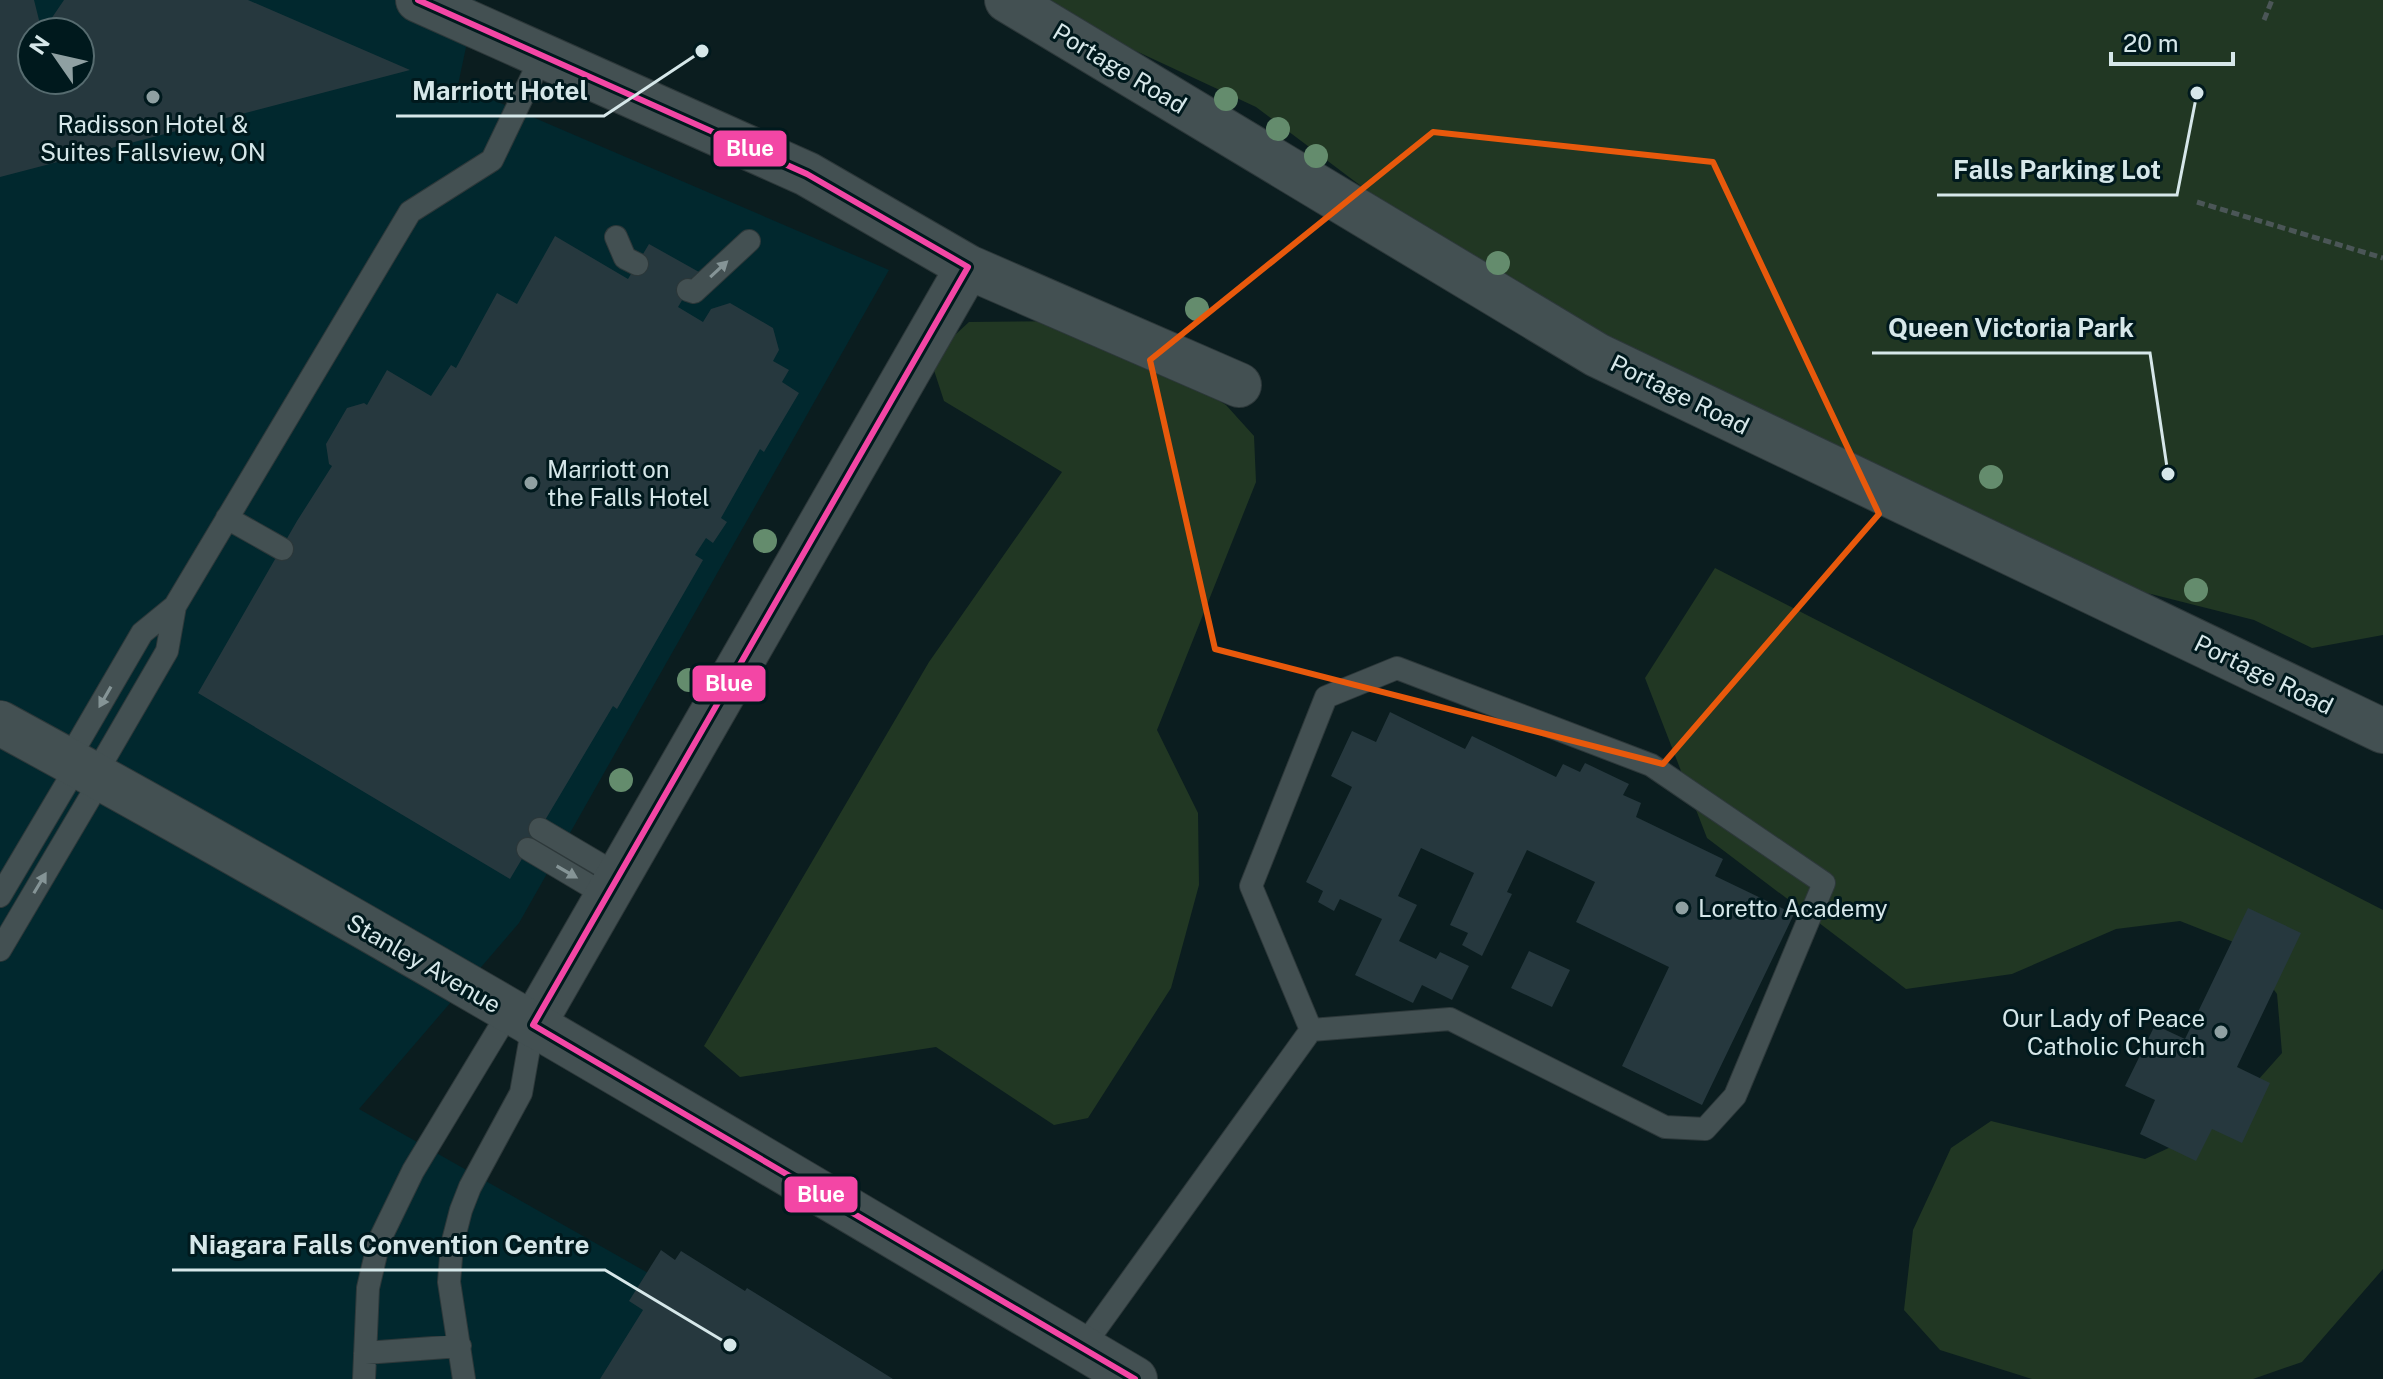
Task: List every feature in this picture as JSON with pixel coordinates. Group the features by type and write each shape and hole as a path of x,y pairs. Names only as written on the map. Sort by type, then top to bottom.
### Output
{"main road":[{"path":"418,0 807,174 968,267 1239,385"},
{"name":"Portage Road","path":"1007,0 1597,355 2383,731"},
{"path":"521,1018 613,885 968,267"},
{"name":"Stanley Avenue","path":"0,723 521,1018 1135,1379"}],"lane":[{"path":"0,950 85,770 142,633 175,606 410,212 492,160 542,56"},
{"path":"616,237 625,258 637,264"},
{"path":"688,290 694,292 749,241"},
{"path":"227,518 282,549"},
{"path":"0,896 167,651 175,606"},
{"path":"1082,1348 1311,1030 1450,1019 1665,1127 1705,1129 1735,1096 1824,883 1651,765 1397,668 1326,697 1251,886 1311,1030"},
{"path":"540,829 613,885"},
{"path":"528,849 613,885"},
{"path":"464,1379 449,1282 452,1245 470,1187 521,1093 521,1018"},
{"path":"364,1379 368,1288 379,1241 413,1171 521,1018"},
{"path":"365,1353 460,1346"}],"path":[{"path":"2264,20 2272,0"},
{"path":"2197,202 2383,258"}],"highlighted area":[{"path":"1433,132 1713,162 1879,514 1663,764 1215,649 1150,360"}],"shaded area":[{"path":"0,0 476,0 458,85 889,270 519,923 359,1109 835,1379 0,1379"}],"green space":[{"path":"1050,0 2383,0 2383,635 2312,648 2254,620 2040,566 1499,290 1256,107 1121,44"},
{"path":"1087,321 1226,405 1254,436 1256,482 1157,730 1198,813 1199,885 1171,988 1088,1118 1054,1125 936,1047 740,1077 704,1046 929,662 1062,472 944,401 930,358 969,322"},
{"path":"1715,568 2383,910 2383,1269 2302,1362 2253,1379 2032,1379 1940,1350 1904,1310 1913,1230 1951,1148 1991,1121 2145,1159 2218,1125 2282,1053 2277,994 2241,945 2180,921 2116,929 2012,974 1906,989 1707,838 1645,678"}],"building":[{"name":"Radisson Hotel & Suites Fallsview, ON","path":"0,0 34,0 38,16 16,16 16,96 96,96 96,16 53,16 64,0 248,0 410,70 0,177"},
{"name":"Marriott on the Falls Hotel","path":"555,236 628,279 649,244 699,272 678,307 703,322 711,309 730,303 773,328 779,350 773,361 789,370 782,382 799,393 764,452 760,449 721,518 727,522 713,543 706,538 695,555 703,560 617,709 613,706 510,879 198,693 332,466 326,444 347,408 364,403 367,405 387,370 431,396 451,365 456,368 497,293 517,304"},
{"name":"Loretto Academy","path":"1390,712 1465,749 1472,736 1556,777 1563,764 1580,772 1585,763 1629,784 1623,795 1641,803 1636,817 1723,859 1715,876 1794,914 1702,1105 1622,1066 1669,967 1576,922 1595,882 1527,850 1507,892 1512,894 1482,956 1462,945 1468,933 1450,925 1474,873 1421,848 1398,896 1417,905 1399,941 1436,959 1440,952 1469,966 1452,1000 1422,985 1413,1003 1355,975 1382,919 1340,899 1334,911 1318,902 1323,891 1306,882 1352,787 1331,776 1352,731 1376,742"},
{"name":"Our Lady of Peace Catholic Church","path":"2248,908 2301,933 2237,1067 2270,1083 2242,1143 2212,1129 2196,1161 2140,1134 2155,1100 2125,1086 2155,1025 2185,1039"},
{"path":"1529,951 1570,970 1552,1007 1511,988"},
{"path":"661,1250 675,1260 681,1251 745,1291 747,1288 893,1379 600,1379 643,1310 629,1301"}],"transit line":[{"name":"Blue","path":"418,0 807,174 968,267 533,1025 1135,1379"}],"place":[{"name":"Marriott Hotel","path":"702,51"},
{"name":"Falls Parking Lot","path":"2197,93"},
{"name":"Radisson Hotel & Suites Fallsview, ON","path":"153,97"},
{"name":"Queen Victoria Park","path":"2168,474"},
{"name":"Marriott on the Falls Hotel","path":"531,483"},
{"name":"Loretto Academy","path":"1682,908"},
{"name":"Our Lady of Peace Catholic Church","path":"2221,1032"},
{"name":"Niagara Falls Convention Centre","path":"730,1345"}]}
